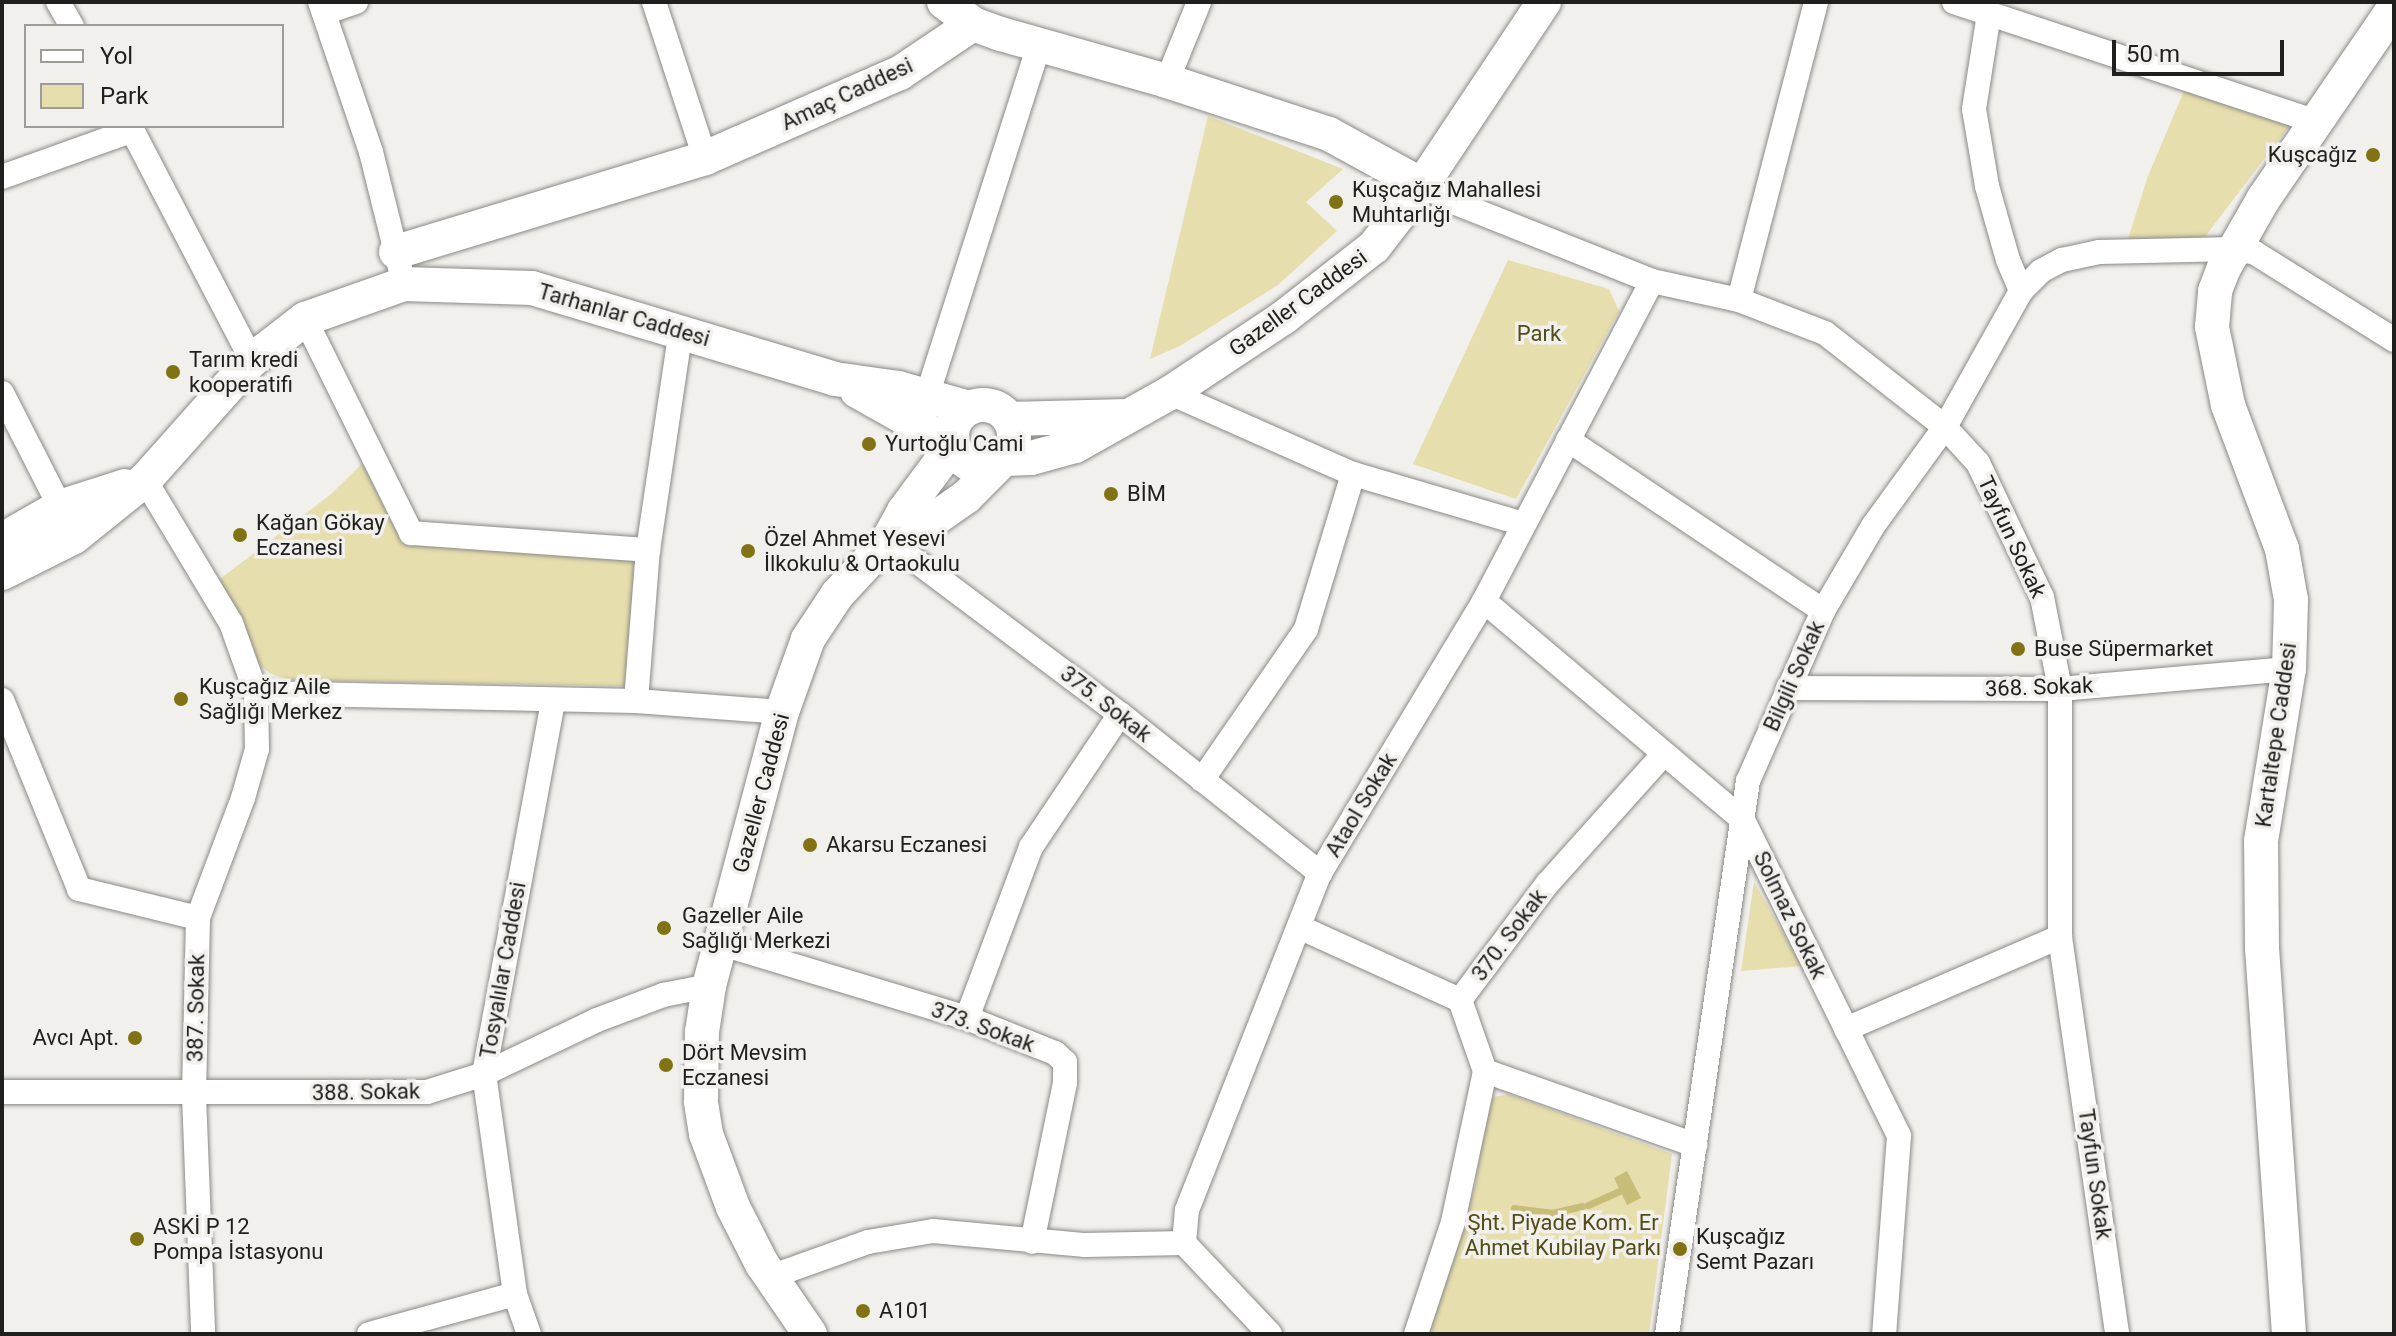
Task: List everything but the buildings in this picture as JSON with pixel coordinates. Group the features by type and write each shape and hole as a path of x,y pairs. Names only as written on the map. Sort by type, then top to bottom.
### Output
{"street":[{"path":"58,2 71,24"},
{"path":"356,2 322,7 371,152 400,268"},
{"path":"654,2 705,158"},
{"path":"944,2 973,24 1039,46 1167,81 1329,134 1422,185"},
{"path":"1167,81 1199,2"},
{"name":"Gazeller Caddesi","path":"888,540 920,529 966,497 1004,459 1031,458 1075,446 1132,416 1283,318 1374,247 1422,185 1544,2"},
{"path":"1739,300 1816,2"},
{"path":"1954,2 2316,122"},
{"name":"Kartaltepe Caddesi","path":"2289,1334 2262,948 2261,841 2289,669 2291,600 2282,549 2228,405 2213,339 2215,291 2264,198 2394,8"},
{"path":"1989,14 1974,109 1987,186 2008,260 2021,291"},
{"name":"Amaç Caddesi","path":"400,268 705,158 900,73 973,24"},
{"path":"927,396 1039,46"},
{"path":"2,177 131,128 252,360"},
{"name":"Tayfun Sokak","path":"1422,185 1456,203 1652,281 1739,300 1825,333 1945,427 1978,463 2042,597 2060,689 2060,937 2117,1334"},
{"path":"2235,249 2255,253 2394,340"},
{"name":"Bilgili Sokak","path":"1667,1334 1748,781 1823,611 1873,526 1945,427 2021,291 2041,271 2062,260 2099,252 2235,249"},
{"name":"Tarhanlar Caddesi","path":"2,573 74,537 145,480 252,360 305,319 400,268 532,288 681,330 835,379 927,396 969,408"},
{"name":"Ataol Sokak","path":"1184,1243 1187,1210 1320,873 1484,601 1652,281"},
{"path":"305,319 411,533 648,550"},
{"path":"636,701 648,550 681,330"},
{"name":"Tarhanlar Caddesi","path":"835,379 953,445"},
{"path":"2,393 60,507"},
{"path":"1170,393 1353,474 1523,524"},
{"path":"987,405 1009,419 1014,440 1004,459 995,465 974,466 965,462 953,445 956,420 969,408 987,405"},
{"name":"Gazeller Caddesi","path":"1009,419 1132,416"},
{"path":"1568,440 1823,611"},
{"name":"Gazeller Caddesi","path":"810,1334 770,1277 733,1207 706,1134 701,1101 702,1032 709,986 782,712 808,639 837,595 888,540 904,511 953,445"},
{"path":"1202,780 1306,629 1353,474"},
{"path":"2,540 60,507 145,480"},
{"name":"387. Sokak","path":"145,480 231,623 256,693 257,749 243,798 198,918 194,1095 203,1334"},
{"name":"375. Sokak","path":"888,540 1120,714 1320,873"},
{"name":"Solmaz Sokak","path":"1484,601 1743,820 1899,1136 1884,1334"},
{"name":"368. Sokak","path":"1788,688 2060,689 2289,669"},
{"path":"256,693 636,701 782,712"},
{"path":"2,700 79,889 198,918"},
{"name":"Tosyalılar Caddesi","path":"529,1334 515,1294 484,1074 553,700"},
{"path":"967,1018 1031,847 1120,714"},
{"name":"370. Sokak","path":"1485,1071 1460,1000 1548,883 1663,755"},
{"path":"1299,927 1460,1000"},
{"path":"1846,1029 2060,937"},
{"name":"373. Sokak","path":"722,944 967,1018 1055,1053 1067,1068 1032,1242"},
{"name":"388. Sokak","path":"2,1092 194,1095 427,1092 484,1074 597,1020 663,995 709,986"},
{"path":"1416,1334 1453,1222 1485,1071 1695,1145"},
{"path":"770,1277 899,1235 933,1231 1032,1242 1184,1243 1270,1334"},
{"path":"369,1334 515,1294"}],"green space":[{"path":"2187,84 2293,121 2198,246 2128,239 2148,176"},
{"path":"1208,116 1343,169 1306,202 1337,231 1278,285 1180,346 1150,359"},
{"name":"Park","path":"1508,260 1609,289 1619,311 1516,499 1413,464"},
{"path":"371,455 409,540 642,558 628,686 291,680 271,674 259,665 216,582 330,495"},
{"path":"1754,882 1802,966 1741,971"},
{"name":"Şht. Piyade Kom. Er Ahmet Kubilay Parkı","path":"1508,1094 1672,1154 1649,1334 1428,1334 1475,1187 1488,1103 1494,1097"}],"shaded area":[{"path":"1627,1171 1641,1198 1627,1205 1614,1178"}],"waterway":[{"path":"1588,1205 1620,1191"},
{"path":"1514,1208 1552,1213 1582,1206"}],"place":[{"name":"Kuşcağız","path":"2373,155"},
{"name":"Kuşcağız Mahallesi Muhtarlığı","path":"1336,202"},
{"name":"Tarım kredi kooperatifi","path":"173,372"},
{"name":"Yurtoğlu Cami","path":"869,444"},
{"name":"BİM","path":"1111,494"},
{"name":"Kağan Gökay Eczanesi","path":"240,535"},
{"name":"Özel Ahmet Yesevi İlkokulu & Ortaokulu","path":"748,551"},
{"name":"Buse Süpermarket","path":"2018,649"},
{"name":"Kuşcağız Aile Sağlığı Merkez","path":"181,699"},
{"name":"Akarsu Eczanesi","path":"810,845"},
{"name":"Gazeller Aile Sağlığı Merkezi","path":"664,928"},
{"name":"Avcı Apt.","path":"135,1038"},
{"name":"Dört Mevsim Eczanesi","path":"666,1065"},
{"name":"ASKİ P 12 Pompa İstasyonu","path":"137,1239"},
{"name":"Kuşcağız Semt Pazarı","path":"1680,1249"},
{"name":"A101","path":"863,1311"}]}
